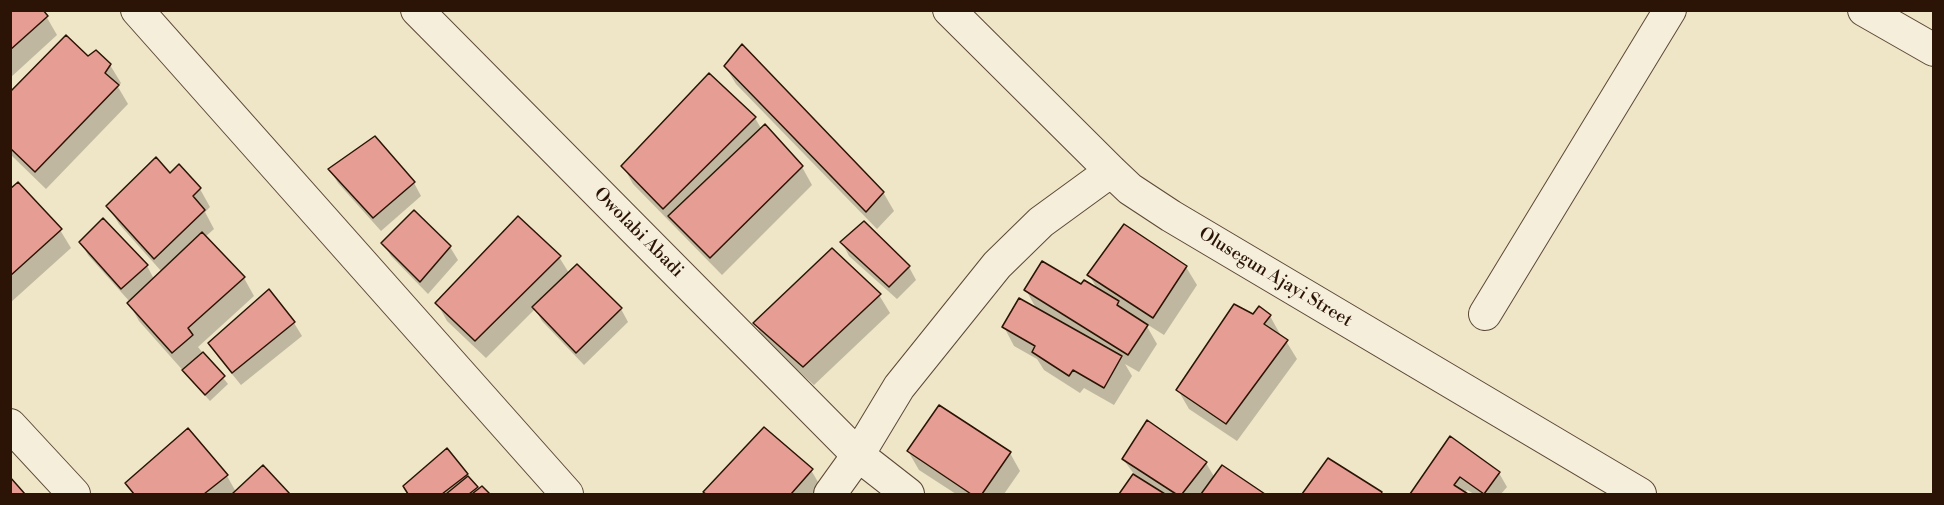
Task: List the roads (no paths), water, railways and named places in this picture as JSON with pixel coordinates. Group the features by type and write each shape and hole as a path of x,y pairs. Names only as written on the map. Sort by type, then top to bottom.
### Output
{"street":[{"path":"137,10 567,495"},
{"name":"Owolabi Abadi","path":"417,10 858,455 908,495"},
{"name":"Olusegun Ajayi Street","path":"949,10 1130,189 1171,216 1640,495"},
{"path":"1485,314 1670,10"},
{"path":"1864,10 1934,50"},
{"path":"830,495 858,455 899,387 997,265 1041,222 1111,171"},
{"path":"10,425 74,495"}]}
